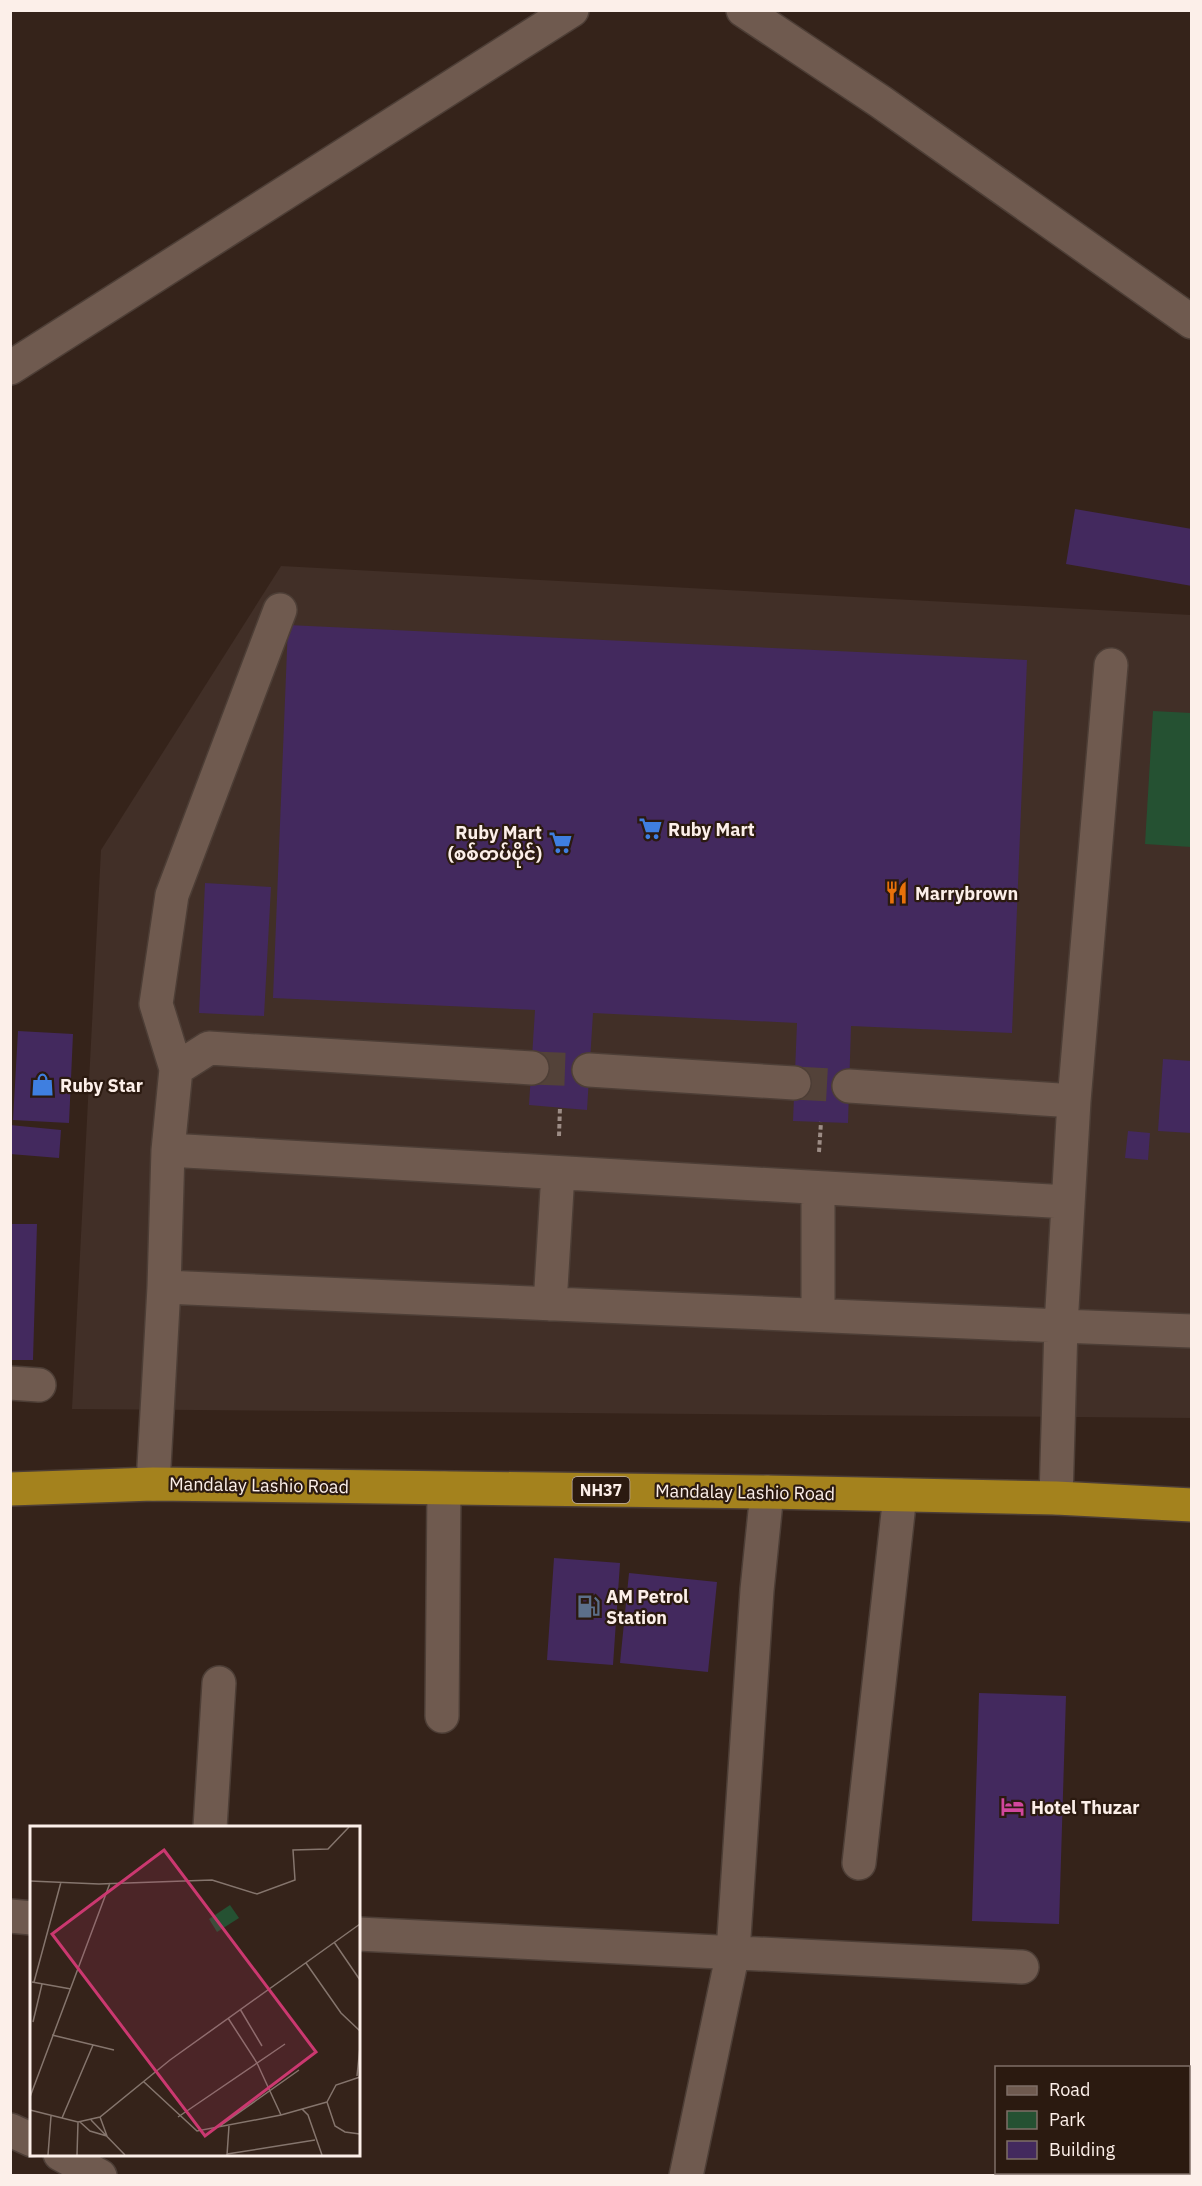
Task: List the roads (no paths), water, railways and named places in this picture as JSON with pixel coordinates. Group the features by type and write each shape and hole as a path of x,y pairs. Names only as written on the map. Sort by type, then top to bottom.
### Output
{"highway":[{"name":"Mandalay Lashio Road","path":"10,1489 153,1484 766,1492 1056,1498 1191,1505"}],"street":[{"path":"10,368 572,10"},
{"path":"743,10 881,102 1191,322"},
{"path":"153,1484 164,1287 170,1111 176,1069 156,1004 172,895 280,610"},
{"path":"1056,1498 1061,1326 1074,1101 1111,665"},
{"path":"176,1069 209,1048 532,1068"},
{"path":"589,1070 794,1083"},
{"path":"849,1086 1074,1101"},
{"path":"168,1150 1068,1202"},
{"path":"550,1304 558,1173"},
{"path":"818,1188 818,1315"},
{"path":"164,1287 1191,1331"},
{"path":"442,1716 444,1488"},
{"path":"686,2175 733,1952 757,1590 766,1492"},
{"path":"859,1863 900,1495"},
{"path":"210,1826 219,1683"},
{"path":"10,1917 30,1918"},
{"path":"360,1934 1022,1967"},
{"path":"10,2130 30,2139"},
{"path":"64,2156 100,2175"}],"tunnel":[{"path":"532,1068 589,1070"},
{"path":"794,1083 849,1086"}],"place":[{"name":"Ruby Mart","path":"650,829"},
{"name":"Ruby Mart (စစ်တပ်ပိုင်)","path":"560,842"},
{"name":"Marrybrown","path":"897,893"},
{"name":"Ruby Star","path":"42,1085"},
{"name":"AM Petrol Station","path":"588,1606"},
{"name":"Hotel Thuzar","path":"1013,1807"}]}
